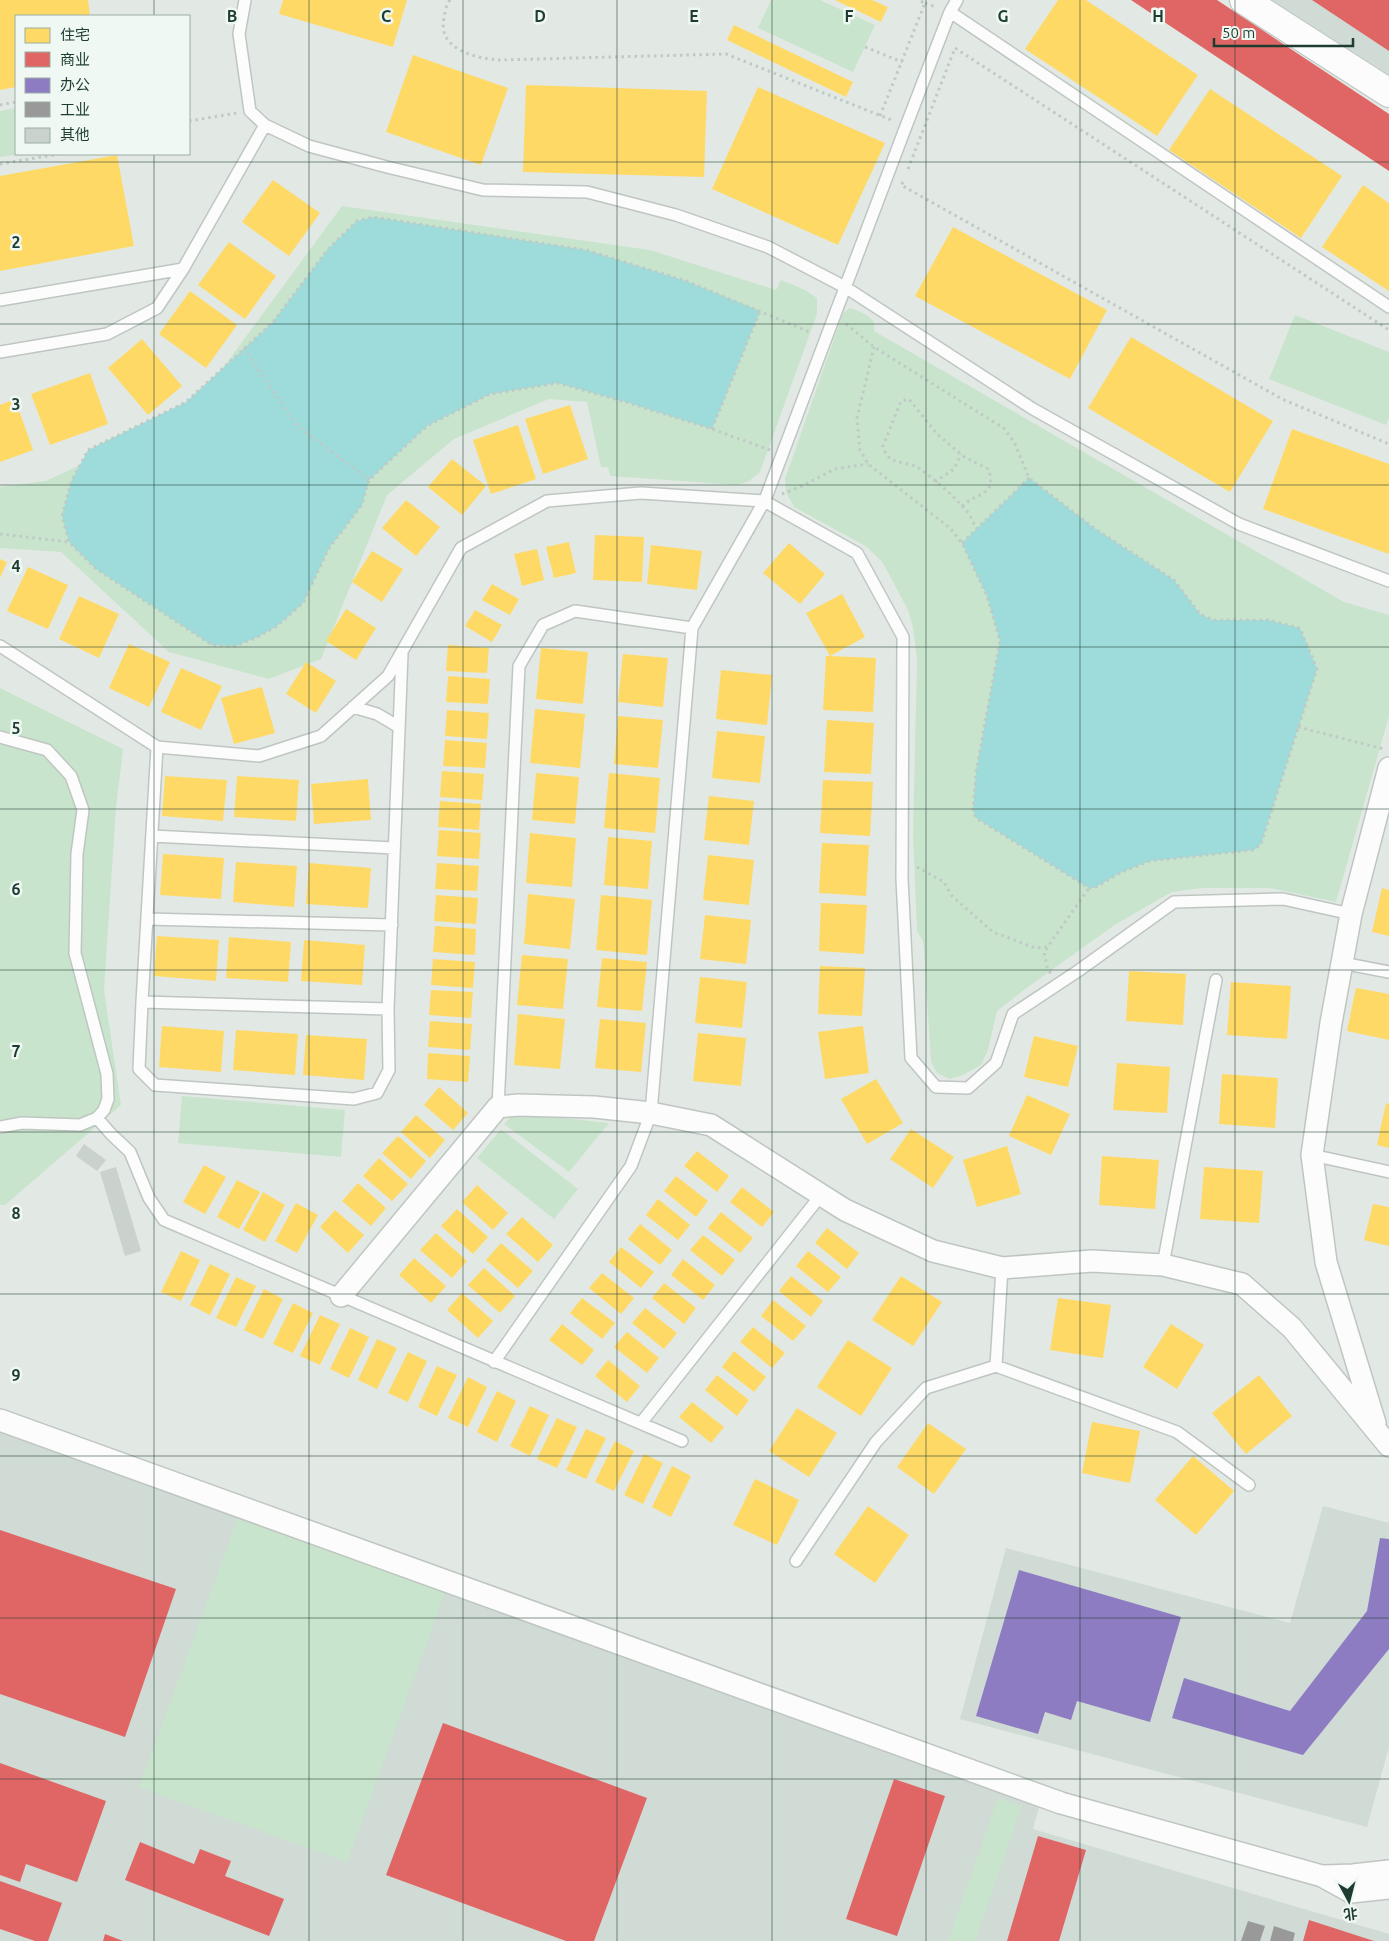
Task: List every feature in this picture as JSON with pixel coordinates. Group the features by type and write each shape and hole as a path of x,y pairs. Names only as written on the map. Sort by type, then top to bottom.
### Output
{"street":[{"path":"1244,0 1389,93"},
{"path":"1276,0 1389,72"},
{"path":"1384,1440 1326,1262 1312,1155 1331,1024 1351,914 1389,768"},
{"path":"341,1296 498,1107 518,1105 594,1107 651,1113 710,1125 846,1210 934,1251 1002,1268 1092,1261 1163,1265 1242,1284 1292,1328 1384,1440"},
{"path":"0,1420 1061,1803 1322,1876 1352,1892 1389,1888"},
{"path":"1322,1876 1353,1876 1389,1871"}],"lane":[{"path":"246,0 239,34 250,111 265,125 309,146 483,190 587,192 676,214 768,247 845,287 1033,409 1239,524 1389,581"},
{"path":"494,1362 631,1166 651,1113 692,628 764,500 950,12 957,0"},
{"path":"950,12 1389,307"},
{"path":"0,352 107,334 157,308 183,268 265,125"},
{"path":"0,300 183,268"},
{"path":"0,646 157,747 259,756 321,736 388,676 461,548 547,501 641,493 764,500 857,553 903,638 902,865 911,1058 936,1087 968,1088 996,1063 1013,1014 1174,902 1283,898 1351,914"},
{"path":"498,1107 520,666 543,625 575,611 692,628"},
{"path":"157,747 139,1069 155,1085 354,1099 376,1094 389,1070 388,1009 402,652"},
{"path":"353,707 378,714 399,727"},
{"path":"0,737 47,750 72,776 83,810 76,854 75,953 107,1074 108,1099 104,1110 97,1118 80,1125 22,1123 0,1127"},
{"path":"152,836 394,848"},
{"path":"147,919 392,925"},
{"path":"1342,963 1389,972"},
{"path":"1163,1265 1216,980"},
{"path":"142,1002 388,1009"},
{"path":"97,1118 130,1152 149,1198 164,1220 682,1441"},
{"path":"1312,1155 1389,1172"},
{"path":"641,1423 821,1195"},
{"path":"996,1366 1002,1268"},
{"path":"796,1561 876,1442 926,1388 996,1366 1177,1432 1249,1485"}],"path":[{"path":"450,0 443,23 445,35 452,46 474,56 498,60 726,54 880,116 925,3 918,0"},
{"path":"865,47 902,62"},
{"path":"1389,330 955,48 901,185 1282,399 1389,444"},
{"path":"0,104 15,102"},
{"path":"190,121 250,111"},
{"path":"0,164 53,155"},
{"path":"782,454 712,429 558,383 490,394 427,426 369,480 362,505 329,548 303,603 277,626 258,637 235,646 212,645 96,570 69,542 62,516 70,482 88,450 186,402 273,322 328,249 357,221 373,217 586,250 686,281 760,310 826,339"},
{"path":"712,429 760,310"},
{"path":"834,315 874,348 1005,430 1014,444 1029,478 1094,528 1174,580 1200,614 1213,620 1268,620 1300,628 1317,669 1261,844 1254,850 1150,861 1122,872 1094,888 1089,888 976,818 972,810 976,772 1000,641 987,596 962,543 950,528 868,464 860,450 857,418 874,348"},
{"path":"244,348 297,426 369,480"},
{"path":"962,506 966,502 985,494 991,483 988,469 961,454 937,434 910,399 901,401 883,446 885,454 888,458 920,469 936,482 962,506 977,529"},
{"path":"936,482 954,469 961,454"},
{"path":"764,500 802,486 835,469 868,464"},
{"path":"962,543 1029,478"},
{"path":"0,534 69,542"},
{"path":"1298,727 1389,750"},
{"path":"902,865 916,866 944,882 952,896 993,932 1035,948 1048,947"},
{"path":"1063,981 1048,971 1044,952 1089,888"}],"shaded area":[{"path":"1264,0 1389,0 1389,85"},
{"path":"0,1420 1042,1796 1033,1829 1389,1934 1389,1941 0,1941"},
{"path":"1323,1506 1389,1523 1389,1747 1367,1827 960,1719 1006,1548 1290,1623"}],"green space":[{"path":"771,0 820,0 875,25 853,72 758,28"},
{"path":"15,108 15,155 0,157 0,111"},
{"path":"342,206 650,250 776,290 781,280 805,290 817,298 817,314 760,472 749,481 738,485 610,476 608,467 601,467 587,402 549,399 454,439 387,495 321,659 269,679 169,652 61,552 0,548 0,487 46,481 189,414"},
{"path":"850,308 863,313 871,319 874,322 874,331 1344,602 1389,615 1389,716 1336,902 1270,888 1202,888 1172,892 1116,924 997,1011 988,1050 981,1065 963,1075 950,1079 937,1073 931,1062 923,941 917,931 913,836 917,659 913,628 908,610 883,563 867,547 794,507 786,492 785,479 843,313"},
{"path":"1295,315 1389,352 1389,417 1386,425 1269,379"},
{"path":"0,688 123,749 116,808 104,990 121,1105 5,1205 0,1205"},
{"path":"182,1096 345,1110 341,1157 178,1143"},
{"path":"514,1113 609,1123 569,1172 504,1124"},
{"path":"501,1129 578,1189 554,1219 477,1158"},
{"path":"238,1518 445,1593 347,1862 139,1787"},
{"path":"998,1798 1022,1806 975,1941 948,1941"}],"water":[{"path":"373,217 586,250 686,281 760,311 712,429 558,383 490,394 427,426 369,480 362,505 329,548 303,603 277,626 258,637 235,646 212,645 96,569 69,542 62,516 71,482 88,450 186,402 273,322 328,249 357,221"},
{"path":"1029,478 1094,528 1174,580 1200,614 1213,620 1268,620 1300,628 1317,669 1261,844 1254,850 1150,861 1122,872 1094,888 1089,888 976,818 973,810 976,772 1000,641 987,596 962,543"}],"building: 住宅":[{"path":"0,0 88,0 90,15 15,15 15,87 0,90"},
{"path":"283,0 407,0 393,47 279,14"},
{"path":"835,0 872,0 888,7 881,22"},
{"path":"1058,0 1086,0 1198,75 1157,136 1025,49"},
{"path":"734,25 853,82 846,97 727,40"},
{"path":"413,55 508,88 481,165 386,132"},
{"path":"526,85 707,91 704,177 523,172"},
{"path":"758,87 885,143 838,245 712,189"},
{"path":"1210,89 1342,176 1301,238 1169,150"},
{"path":"117,155 134,246 0,271 0,176"},
{"path":"273,180 320,213 289,256 242,222"},
{"path":"1363,185 1389,203 1389,291 1322,247"},
{"path":"953,227 1107,310 1070,379 915,296"},
{"path":"229,242 276,276 245,319 198,285"},
{"path":"190,291 237,325 206,368 159,334"},
{"path":"1131,337 1273,421 1230,492 1088,408"},
{"path":"142,339 182,386 148,415 108,368"},
{"path":"90,373 108,424 50,445 31,394"},
{"path":"15,399 33,450 0,462 0,405"},
{"path":"570,405 588,459 543,474 525,419"},
{"path":"518,425 536,479 491,494 473,440"},
{"path":"1292,429 1389,464 1389,554 1263,509"},
{"path":"452,459 486,486 462,515 428,487"},
{"path":"406,500 440,527 416,556 382,528"},
{"path":"595,535 644,537 642,582 593,580"},
{"path":"569,542 576,573 554,578 546,547"},
{"path":"789,543 825,574 800,604 763,573"},
{"path":"651,545 702,551 697,590 647,584"},
{"path":"537,549 544,580 522,586 514,554"},
{"path":"372,551 403,569 382,602 352,582"},
{"path":"0,559 7,562 0,578"},
{"path":"28,567 68,585 48,629 7,611"},
{"path":"492,584 519,599 510,615 482,600"},
{"path":"842,594 865,637 830,656 806,613"},
{"path":"79,596 119,614 99,658 59,639"},
{"path":"346,609 376,628 356,660 326,641"},
{"path":"475,610 502,625 492,642 465,626"},
{"path":"129,644 170,662 149,707 109,688"},
{"path":"448,645 489,648 487,673 446,671"},
{"path":"541,648 588,652 583,704 536,699"},
{"path":"623,654 668,658 663,707 618,702"},
{"path":"826,656 876,658 873,712 823,710"},
{"path":"306,662 336,681 316,713 286,694"},
{"path":"181,668 222,686 201,730 161,712"},
{"path":"721,670 772,675 767,725 716,719"},
{"path":"448,676 490,679 488,704 446,702"},
{"path":"262,687 275,733 234,744 221,698"},
{"path":"535,709 585,714 580,768 530,763"},
{"path":"447,710 489,713 487,739 445,736"},
{"path":"618,716 663,720 658,768 614,764"},
{"path":"827,720 874,723 871,774 824,772"},
{"path":"717,731 765,736 760,783 712,778"},
{"path":"445,740 487,743 485,768 443,766"},
{"path":"442,771 484,774 482,800 440,797"},
{"path":"536,773 579,777 575,824 532,820"},
{"path":"609,773 660,778 655,833 604,828"},
{"path":"165,776 227,780 223,821 162,816"},
{"path":"237,776 299,780 296,821 234,817"},
{"path":"368,779 371,820 314,824 311,784"},
{"path":"823,780 873,782 870,836 820,833"},
{"path":"709,796 754,801 749,845 704,840"},
{"path":"440,801 481,804 479,830 438,827"},
{"path":"439,830 481,833 479,859 437,856"},
{"path":"530,833 576,838 572,887 526,883"},
{"path":"608,837 652,841 648,889 604,885"},
{"path":"822,843 869,845 866,896 819,893"},
{"path":"163,854 224,858 221,899 160,895"},
{"path":"708,855 754,860 749,905 703,900"},
{"path":"236,862 297,866 294,907 233,902"},
{"path":"309,863 371,868 368,908 306,904"},
{"path":"437,863 479,866 477,891 435,889"},
{"path":"1382,888 1389,890 1389,936 1372,932"},
{"path":"528,894 575,899 570,949 524,944"},
{"path":"436,895 478,898 476,924 434,921"},
{"path":"601,895 652,900 647,955 596,950"},
{"path":"821,903 867,905 864,954 819,951"},
{"path":"705,915 751,920 746,964 700,959"},
{"path":"435,926 476,929 475,955 433,952"},
{"path":"157,936 219,940 216,981 154,976"},
{"path":"229,937 291,942 288,982 226,978"},
{"path":"304,940 365,945 362,985 301,981"},
{"path":"522,955 568,959 563,1009 517,1005"},
{"path":"602,958 647,962 642,1011 597,1007"},
{"path":"433,959 475,962 473,988 431,985"},
{"path":"820,966 865,968 862,1016 818,1014"},
{"path":"1129,971 1186,974 1183,1025 1126,1021"},
{"path":"700,977 747,982 742,1028 695,1023"},
{"path":"1231,982 1291,986 1287,1039 1227,1035"},
{"path":"1356,988 1389,994 1389,1040 1347,1031"},
{"path":"431,990 473,992 471,1018 429,1015"},
{"path":"518,1014 565,1019 560,1069 514,1065"},
{"path":"600,1019 646,1023 641,1072 595,1068"},
{"path":"430,1021 472,1024 470,1050 428,1047"},
{"path":"162,1026 224,1031 221,1072 159,1067"},
{"path":"863,1026 869,1073 825,1079 818,1032"},
{"path":"236,1030 298,1034 295,1075 233,1070"},
{"path":"698,1033 746,1038 741,1086 693,1081"},
{"path":"306,1035 367,1039 364,1080 303,1075"},
{"path":"1034,1036 1078,1046 1068,1087 1024,1077"},
{"path":"428,1053 470,1056 468,1082 427,1079"},
{"path":"1117,1063 1170,1067 1167,1113 1113,1110"},
{"path":"1222,1074 1278,1078 1275,1128 1219,1124"},
{"path":"876,1079 903,1123 867,1144 841,1099"},
{"path":"439,1087 468,1113 453,1130 424,1105"},
{"path":"1027,1095 1070,1114 1051,1155 1009,1136"},
{"path":"1386,1103 1389,1104 1389,1148 1377,1145"},
{"path":"416,1115 445,1140 430,1158 401,1132"},
{"path":"911,1129 954,1157 933,1188 890,1159"},
{"path":"398,1136 426,1161 411,1179 382,1153"},
{"path":"1007,1146 1021,1194 977,1207 963,1160"},
{"path":"697,1151 729,1176 717,1192 684,1166"},
{"path":"1102,1156 1159,1160 1155,1209 1099,1205"},
{"path":"379,1158 408,1184 392,1201 363,1176"},
{"path":"204,1165 226,1177 205,1214 183,1202"},
{"path":"1204,1167 1263,1171 1259,1223 1200,1219"},
{"path":"676,1176 708,1201 696,1217 664,1191"},
{"path":"237,1180 260,1192 239,1229 217,1217"},
{"path":"358,1183 386,1208 371,1226 342,1201"},
{"path":"477,1185 508,1213 493,1230 462,1202"},
{"path":"742,1187 774,1212 762,1227 730,1202"},
{"path":"263,1192 285,1205 265,1242 243,1230"},
{"path":"658,1199 690,1225 678,1240 646,1215"},
{"path":"296,1203 318,1215 297,1253 275,1241"},
{"path":"1373,1204 1389,1207 1389,1246 1364,1240"},
{"path":"457,1209 488,1237 473,1254 441,1226"},
{"path":"335,1210 364,1235 348,1253 320,1227"},
{"path":"721,1212 753,1238 740,1253 708,1228"},
{"path":"522,1217 553,1245 538,1262 506,1234"},
{"path":"640,1224 672,1250 660,1265 628,1239"},
{"path":"827,1228 859,1253 847,1269 815,1243"},
{"path":"436,1233 467,1261 452,1278 420,1250"},
{"path":"703,1235 735,1260 722,1276 690,1250"},
{"path":"501,1243 533,1271 518,1288 486,1260"},
{"path":"621,1247 654,1272 641,1288 609,1262"},
{"path":"181,1251 200,1260 181,1301 161,1292"},
{"path":"808,1251 841,1277 828,1292 796,1266"},
{"path":"414,1258 446,1286 431,1303 399,1275"},
{"path":"683,1259 715,1285 703,1300 671,1275"},
{"path":"210,1264 230,1274 210,1315 190,1305"},
{"path":"484,1268 515,1296 500,1313 468,1285"},
{"path":"602,1273 634,1298 621,1314 589,1288"},
{"path":"791,1276 823,1301 811,1317 779,1291"},
{"path":"901,1276 942,1302 913,1346 872,1320"},
{"path":"236,1277 256,1286 236,1327 216,1318"},
{"path":"664,1283 696,1308 684,1324 652,1298"},
{"path":"264,1289 283,1299 263,1339 244,1330"},
{"path":"462,1293 493,1321 478,1338 447,1310"},
{"path":"582,1298 615,1323 602,1339 570,1313"},
{"path":"1058,1298 1111,1305 1103,1358 1050,1350"},
{"path":"773,1300 806,1326 793,1341 761,1316"},
{"path":"293,1303 313,1313 293,1353 273,1344"},
{"path":"645,1308 677,1333 664,1349 632,1323"},
{"path":"320,1315 340,1324 320,1365 300,1356"},
{"path":"562,1324 594,1350 582,1365 549,1340"},
{"path":"1171,1324 1204,1345 1177,1389 1143,1367"},
{"path":"753,1327 785,1353 772,1368 740,1342"},
{"path":"350,1328 369,1337 349,1378 330,1369"},
{"path":"627,1332 659,1358 647,1373 614,1347"},
{"path":"377,1339 397,1348 377,1389 358,1380"},
{"path":"848,1340 892,1368 861,1416 817,1387"},
{"path":"734,1351 766,1377 754,1392 722,1367"},
{"path":"408,1352 427,1361 408,1402 388,1393"},
{"path":"608,1360 640,1386 627,1402 595,1376"},
{"path":"437,1366 457,1375 437,1416 418,1407"},
{"path":"717,1375 749,1400 737,1416 705,1390"},
{"path":"1259,1375 1292,1416 1246,1454 1212,1413"},
{"path":"468,1377 487,1387 468,1427 448,1418"},
{"path":"497,1391 516,1401 497,1442 477,1432"},
{"path":"692,1402 724,1427 711,1443 679,1417"},
{"path":"530,1406 549,1415 530,1456 510,1446"},
{"path":"797,1408 837,1433 809,1477 769,1451"},
{"path":"557,1418 577,1427 557,1468 537,1459"},
{"path":"1092,1422 1140,1431 1130,1483 1082,1473"},
{"path":"928,1423 966,1449 934,1494 897,1467"},
{"path":"586,1429 606,1438 586,1479 566,1470"},
{"path":"615,1441 634,1451 614,1491 595,1482"},
{"path":"644,1454 663,1463 643,1504 624,1495"},
{"path":"1193,1456 1234,1491 1196,1535 1155,1500"},
{"path":"672,1466 691,1476 671,1517 652,1507"},
{"path":"755,1479 799,1500 777,1545 733,1525"},
{"path":"868,1506 909,1535 875,1583 834,1554"}],"building: 商业":[{"path":"1131,0 1217,0 1389,114 1389,171"},
{"path":"1312,0 1389,0 1389,51"},
{"path":"0,1530 176,1589 125,1737 0,1694"},
{"path":"443,1723 647,1798 594,1941 566,1941 386,1875"},
{"path":"0,1763 106,1801 77,1882 26,1864 20,1882 0,1875"},
{"path":"894,1779 945,1796 897,1936 846,1919"},
{"path":"1038,1836 1086,1850 1059,1941 1007,1941"},
{"path":"140,1842 194,1864 200,1849 231,1861 225,1876 284,1899 269,1936 125,1880"},
{"path":"0,1881 62,1903 48,1941 35,1941 0,1929"},
{"path":"1309,1920 1374,1941 1303,1941"},
{"path":"105,1934 123,1941 103,1941"}],"building: 办公":[{"path":"1380,1538 1389,1539 1389,1649 1303,1755 1172,1718 1184,1678 1290,1711 1367,1611"},
{"path":"1019,1570 1181,1617 1150,1722 1077,1701 1071,1720 1045,1712 1038,1734 976,1716"}],"building: 工业":[{"path":"1248,1921 1265,1926 1260,1941 1241,1941"},
{"path":"1274,1926 1295,1933 1293,1941 1270,1941"}],"building: 其他":[{"path":"84,1144 106,1160 97,1171 76,1156"},
{"path":"116,1167 141,1251 125,1256 100,1172"}]}
